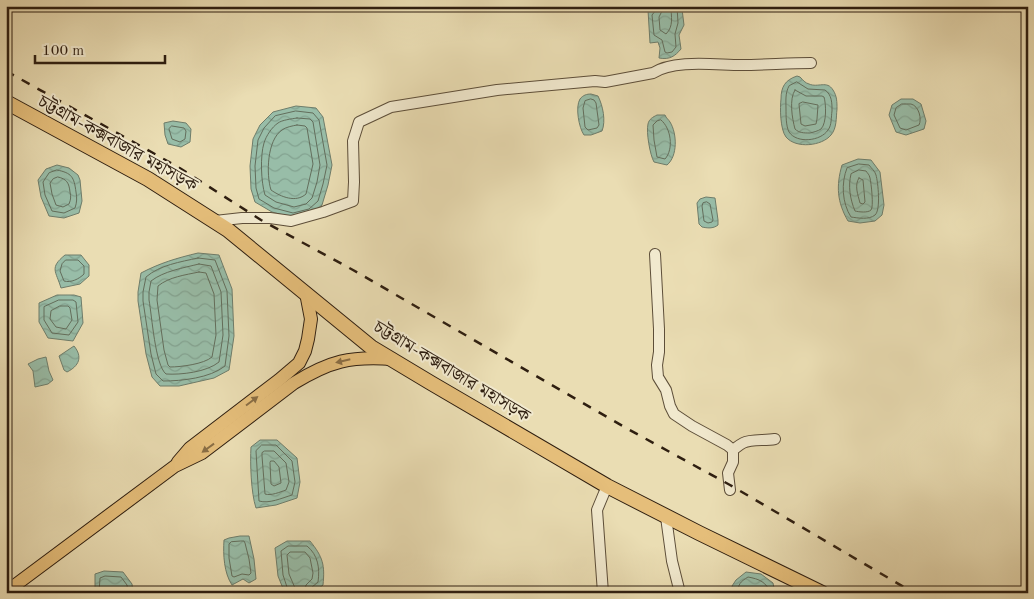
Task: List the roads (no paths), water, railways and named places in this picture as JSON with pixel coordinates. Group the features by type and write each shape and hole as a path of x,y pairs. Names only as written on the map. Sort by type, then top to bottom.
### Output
{"highway":[{"name":"চট্টগ্রাম-কক্সবাজার মহাসড়ক","path":"6,102 148,179 215,221 371,346 392,359 606,486 822,593"}],"main road":[{"path":"175,466 190,448 299,363 305,351 311,318 306,293"},
{"path":"6,592 175,466 202,453 294,383 332,363 352,359 392,359"}],"street":[{"path":"215,221 242,218 270,218 291,221 353,201 353,141 359,122 391,107 497,90 595,81 605,82 653,73 672,65 744,65 811,62"},
{"path":"655,254 659,329 658,377 666,390 674,414 692,426 727,444 733,450 733,462 728,473 730,490"},
{"path":"733,450 748,441 775,439"},
{"path":"603,593 597,510 606,486"},
{"path":"666,516 672,561 680,593"},
{"path":"350,593 356,593"}],"water":[{"path":"657,6 680,6 682,9 684,25 679,35 681,49 669,58 659,58 660,48 658,42 650,43 648,10"},
{"path":"797,76 812,85 828,85 836,97 836,123 831,135 822,142 802,145 790,141 784,133 781,113 782,91 784,84"},
{"path":"591,94 598,96 600,100 604,123 602,131 591,135 584,135 578,117 578,107 582,97"},
{"path":"901,99 913,99 921,104 926,121 924,129 906,135 896,132 889,115 892,105"},
{"path":"296,106 316,108 323,117 332,165 322,205 312,214 294,218 272,212 255,202 251,189 250,166 253,139 260,125 273,112"},
{"path":"657,115 665,115 674,132 675,150 671,161 667,165 654,162 650,149 648,124 650,119"},
{"path":"173,121 186,123 191,129 190,142 181,147 168,144 165,135 164,123"},
{"path":"858,159 871,160 880,172 884,205 882,215 875,221 860,223 848,221 840,200 838,187 842,165"},
{"path":"57,165 69,168 78,175 80,180 82,201 79,213 64,218 49,216 41,197 38,180 46,169"},
{"path":"706,197 715,198 718,225 712,228 702,227 699,224 697,203 700,199"},
{"path":"198,253 219,255 232,289 234,336 229,370 214,378 179,386 160,386 152,377 146,354 138,301 141,273 169,261"},
{"path":"65,255 81,255 89,265 89,276 80,284 61,288 55,267"},
{"path":"57,295 81,297 83,323 73,341 48,338 39,322 39,303"},
{"path":"74,346 79,357 78,361 67,372 64,370 59,356"},
{"path":"46,357 53,380 48,384 35,387 33,371 28,364"},
{"path":"260,440 277,440 297,458 300,482 297,498 276,505 256,508 251,478 251,447"},
{"path":"249,536 256,579 249,583 243,579 232,585 227,575 225,564 224,540"},
{"path":"287,541 310,541 318,552 324,572 323,585 313,593 294,590 284,591 278,576 275,548"},
{"path":"104,571 123,572 132,584 133,593 95,593 95,574"},
{"path":"746,572 761,574 773,583 775,593 734,593 732,586"}],"railway":[{"path":"6,71 178,167 261,220 353,270 626,428 730,485 914,593"}]}
